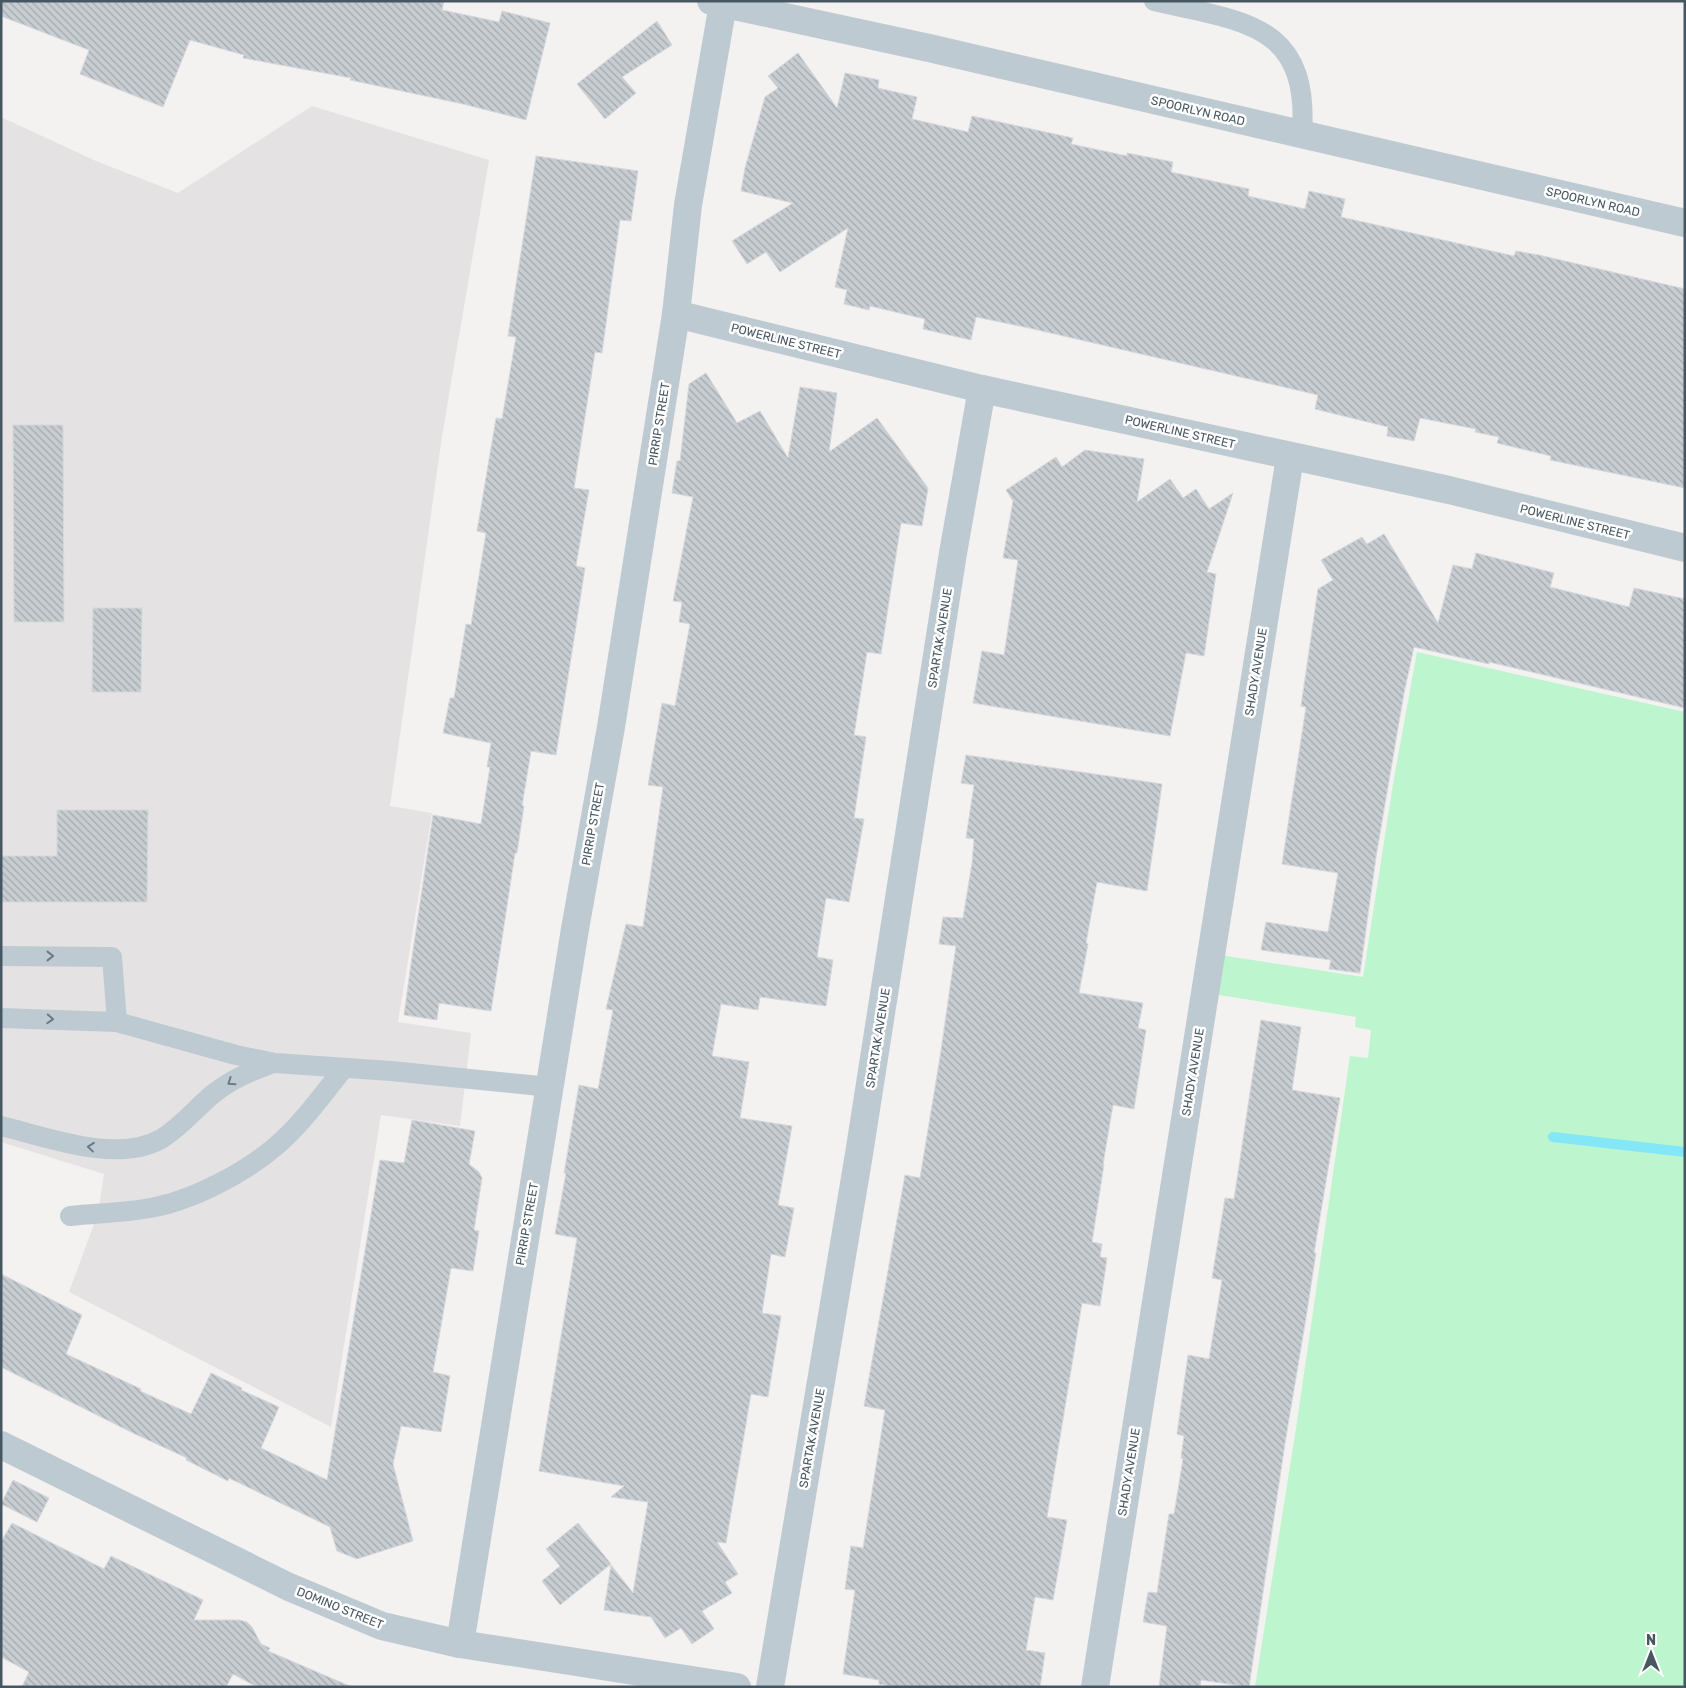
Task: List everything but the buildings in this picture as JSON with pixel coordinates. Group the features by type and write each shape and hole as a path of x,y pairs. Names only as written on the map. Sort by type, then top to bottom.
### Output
{"street":[{"name":"SPOORLYN ROAD","path":"717,3 938,50 1685,223"},
{"name":"PIRRIP STREET","path":"460,1644 500,1384 575,929 611,727 676,314 688,205 717,3"},
{"name":"POWERLINE STREET","path":"676,314 982,389 1128,419 1290,457 1449,490 1685,548"},
{"name":"SPARTAK AVENUE","path":"770,1687 859,1154 953,554 982,389"},
{"name":"SHADY AVENUE","path":"1095,1687 1290,457"},
{"name":"DOMINO STREET","path":"1,1445 288,1587 382,1626 460,1644 736,1687"}],"lane":[{"path":"1154,1 1232,20 1274,38 1289,55 1300,78 1304,108 1302,135"},
{"path":"1,956 112,957 117,1022"},
{"path":"1,1018 117,1022 236,1055 275,1063 550,1087"},
{"path":"1,1126 84,1146 118,1149 139,1147 161,1139 214,1093 244,1073 275,1063"},
{"path":"70,1216 151,1208 192,1195 234,1175 277,1146 316,1103 344,1068"}],"shaded area":[{"path":"312,106 489,160 442,436 390,806 432,813 398,1022 471,1033 460,1126 381,1115 331,1427 69,1292 98,1213 104,1174 1,1142 1,117 96,161 178,193"}],"green space":[{"path":"1417,652 1685,712 1685,1687 1255,1687 1297,1422 1350,1056 1368,1058 1371,1030 1355,1027 1356,1017 1207,993 1213,954 1363,977 1393,784"}],"waterway":[{"path":"1553,1137 1685,1152"}]}
